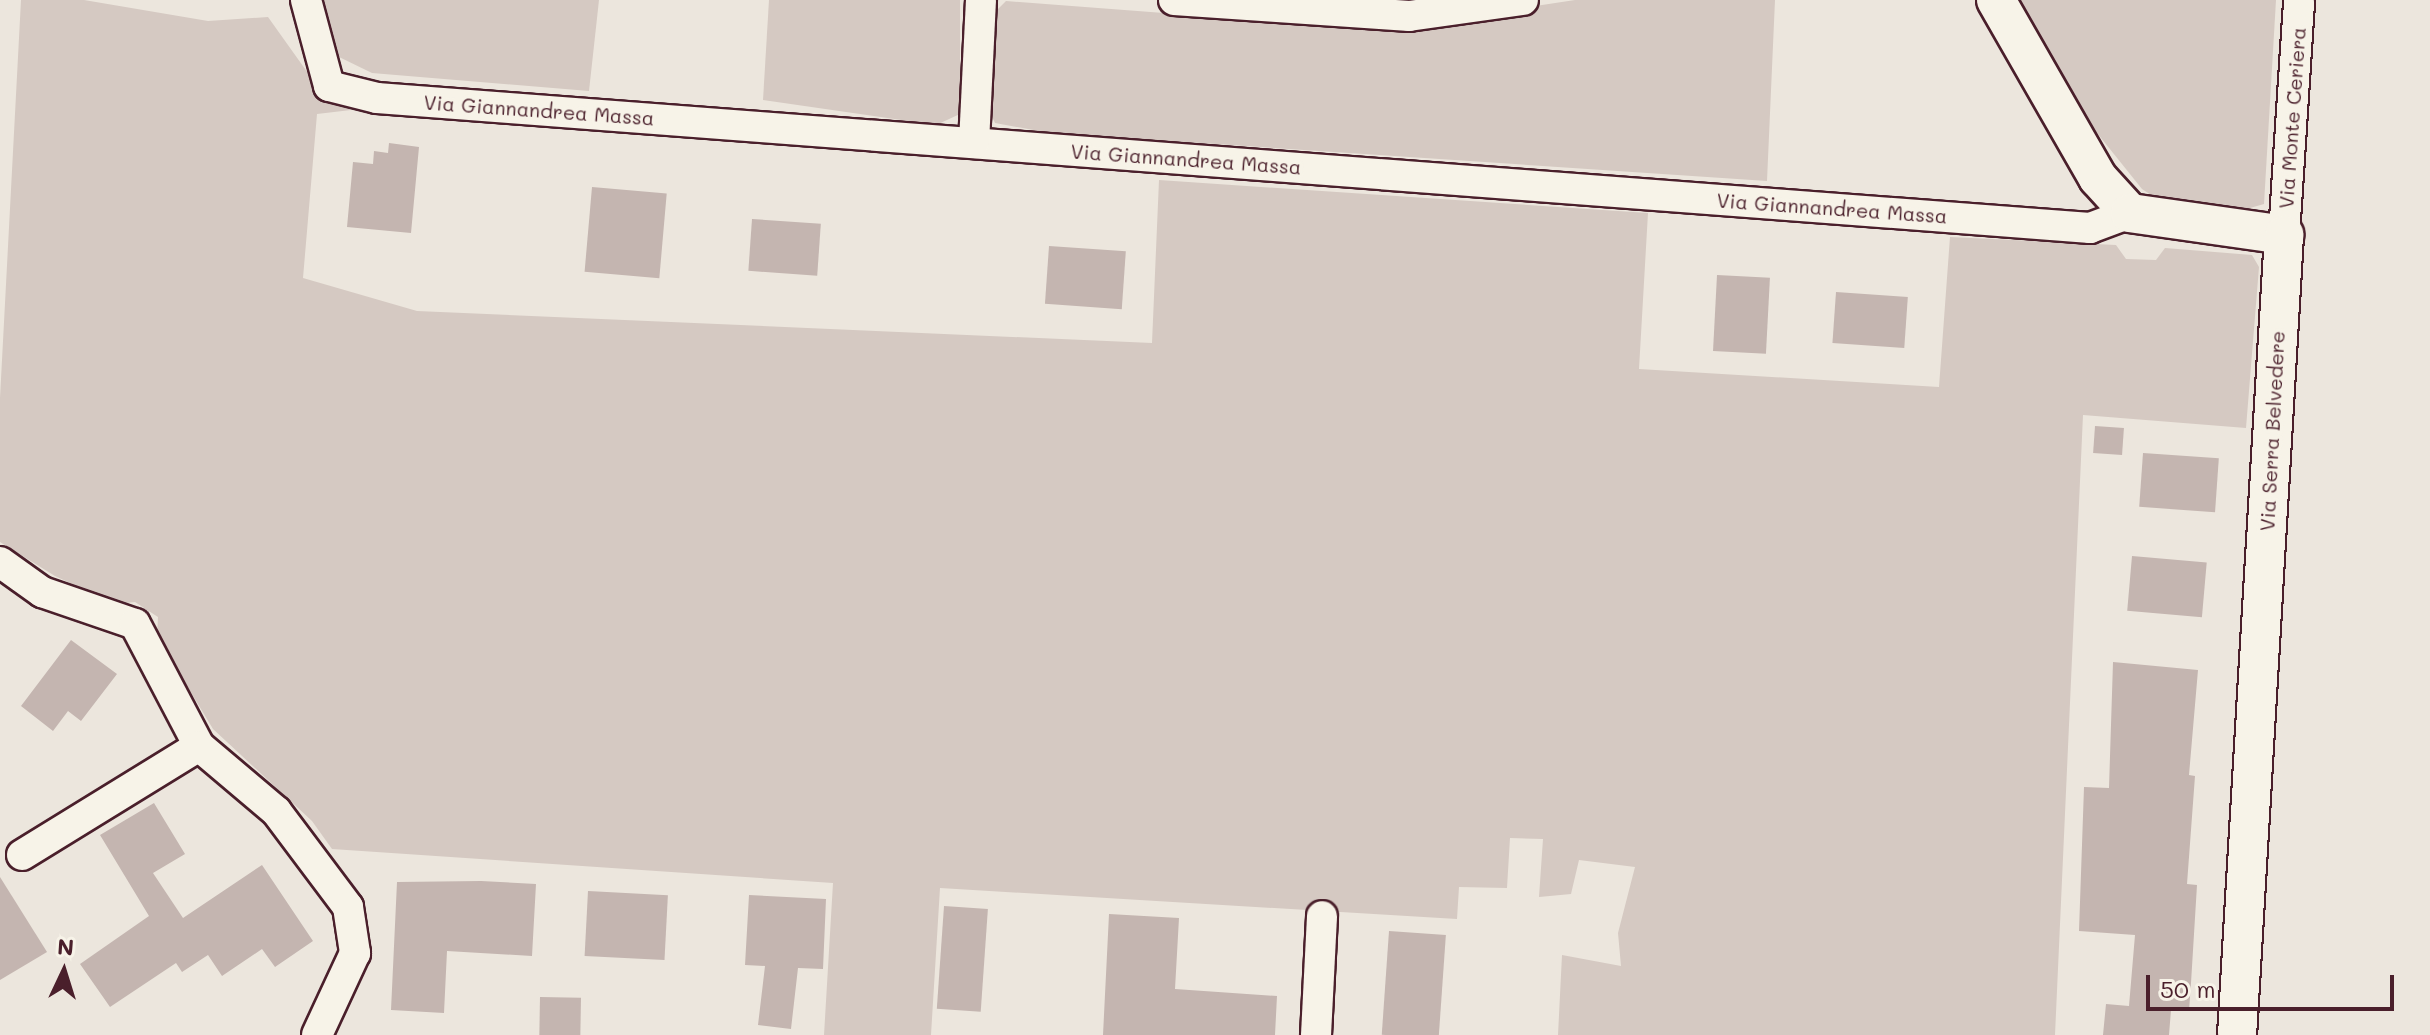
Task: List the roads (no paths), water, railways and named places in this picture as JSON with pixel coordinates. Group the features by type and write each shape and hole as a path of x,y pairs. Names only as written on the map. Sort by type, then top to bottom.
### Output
{"street":[{"name":"Via Giannandrea Massa","path":"306,0 329,86 377,98 2090,228 2130,213"},
{"path":"974,143 981,0"},
{"path":"1174,0 1409,16 1523,0"},
{"path":"1996,0 2098,178 2130,213 2284,235"},
{"name":"Via Monte Ceriera","path":"2284,235 2299,0"},
{"name":"Via Serra Belvedere","path":"2237,1035 2284,235"},
{"path":"0,562 42,592 135,624 199,746 276,811 348,907 355,953 317,1035"},
{"path":"22,855 199,746"},
{"path":"1316,1035 1322,916"}]}
